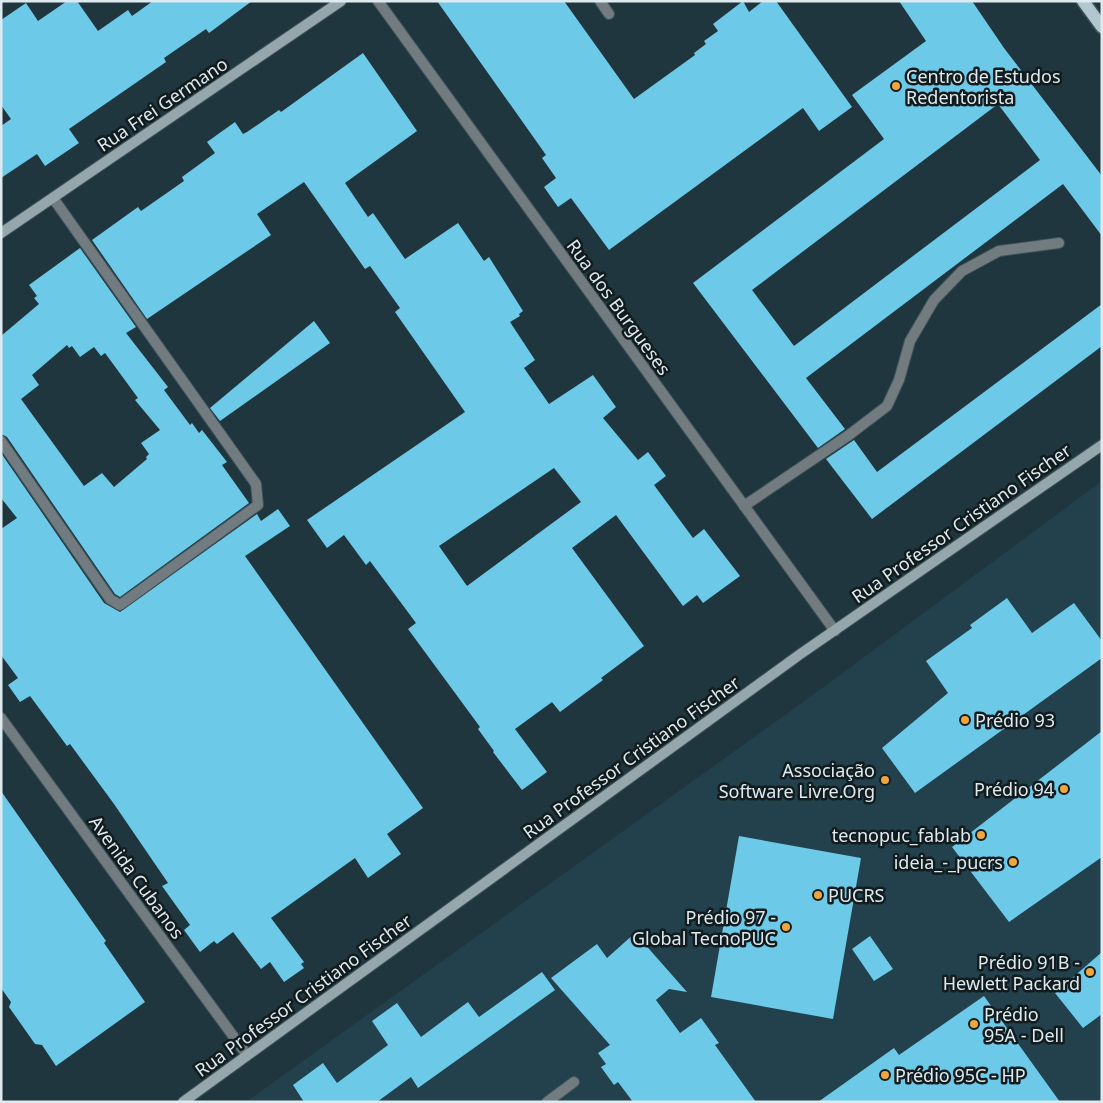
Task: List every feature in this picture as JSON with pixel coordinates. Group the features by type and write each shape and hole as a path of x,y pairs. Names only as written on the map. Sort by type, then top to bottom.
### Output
{"main road":[{"name":"Rua Frei Germano","path":"1,234 341,1"},
{"path":"1083,1 1102,27"},
{"name":"Rua Professor Cristiano Fischer","path":"183,1102 835,631 1102,445"}],"street":[{"name":"Rua dos Burgueses","path":"378,1 835,631"},
{"path":"600,1 609,14"},
{"path":"1,441 110,599 120,605 258,505 256,484 53,198"},
{"path":"744,506 887,406 899,380 910,341 934,300 962,271 1000,251 1059,243"},
{"name":"Avenida Cubanos","path":"1,718 247,1055"},
{"path":"547,1102 574,1082"}],"shaded area":[{"name":"PUCRS","path":"1102,481 1102,1102 246,1102 821,689"}],"building":[{"path":"67,1 77,1 98,31 128,10 132,16 153,1 252,1 209,33 206,29 164,58 166,62 69,129 79,143 45,166 37,154 1,178 1,126 11,119 1,105 1,20 26,3 38,21"},
{"path":"437,1 564,1 634,99 695,55 694,53 706,44 704,41 718,31 713,24 743,1 749,12 763,1 776,1 852,107 819,131 803,108 609,250 571,198 558,207 544,187 556,178 542,158 546,155"},
{"path":"899,1 972,1 1004,48 1102,176 1102,236 1063,184 806,378 845,429 818,448 693,283 884,139 852,95 926,41","holes":["998,104 1040,160 794,346 752,290"]},
{"path":"363,53 417,131 345,183 368,217 373,213 405,259 458,223 484,261 489,257 523,311 519,314 520,316 510,322 535,360 524,368 549,404 593,375 616,407 603,418 638,460 648,452 666,476 654,485 693,538 704,529 740,576 703,603 697,595 683,606 616,515 572,548 644,646 560,712 552,702 515,729 547,772 522,790 493,752 478,729 480,727 408,629 416,623 370,561 366,565 344,535 327,548 307,520 465,412 395,312 400,308 370,266 365,269 304,182 257,214 271,235 147,319 92,240 138,207 141,211 184,181 182,177 215,153 207,142 235,122 243,134 279,110 281,112","holes":["554,468 581,502 467,586 439,546"]},
{"path":"80,248 136,327 126,333 168,387 164,390 190,425 192,423 199,433 202,430 227,462 222,465 249,503 120,597 115,594 7,437 1,434 1,336 39,304 34,298 37,296 29,285","holes":["67,345 69,348 72,346 80,357 94,347 101,356 105,353 138,398 135,400 160,430 141,443 149,454 146,457 147,459 114,487 102,473 84,486 21,399 39,385 32,375"]},
{"path":"1102,304 1102,346 872,519 826,459 854,440 877,472"},
{"path":"314,321 330,343 220,421 210,408"},
{"path":"1,453 104,603 120,612 257,514 261,521 278,509 290,526 245,556 423,808 387,834 401,854 368,878 355,858 271,918 304,962 301,964 304,968 284,982 270,962 261,969 233,932 217,944 214,941 200,952 184,930 190,925 162,886 168,883 114,804 70,744 67,746 30,696 20,702 8,685 18,678 1,655 1,529 17,518 1,498"},
{"name":"Prédio 93","path":"1007,598 1032,633 1074,603 1102,641 1102,658 915,793 882,748 948,693 926,661 972,628 970,625"},
{"name":"Prédio 94","path":"1102,731 1102,857 1009,922 952,847"},
{"path":"1,791 106,941 104,943 145,1002 56,1066 42,1045 35,1044 9,1007 11,1002 1,988"},
{"name":"Prédio 97 - Global TecnoPUC","path":"739,836 861,858 833,1019 711,997"},
{"path":"635,933 687,992 669,989 656,1000 680,1033 701,1018 719,1043 715,1045 756,1102 633,1102 618,1082 614,1085 601,1067 606,1064 598,1053 610,1045 551,978 597,944 607,958"},
{"path":"870,936 893,969 874,981 852,949"},
{"name":"Prédio 91B - Hewlett Packard","path":"1102,952 1102,1014 1083,1028 1055,993"},
{"path":"542,972 555,990 418,1088 411,1077 377,1102 304,1102 293,1085 323,1063 337,1083 388,1045 372,1021 397,1003 421,1037 468,1002 479,1017"},
{"name":"Prédio 95A - Dell","path":"984,996 1060,1102 818,1102 894,1048 899,1055"}],"place":[{"name":"Centro de Estudos Redentorista","path":"896,86"},
{"name":"Prédio 93","path":"965,720"},
{"name":"Associação Software Livre.Org","path":"885,780"},
{"name":"Prédio 94","path":"1064,789"},
{"name":"tecnopuc_fablab","path":"981,835"},
{"name":"ideia_-_pucrs","path":"1013,862"},
{"name":"PUCRS","path":"818,895"},
{"name":"Prédio 97 - Global TecnoPUC","path":"786,927"},
{"name":"Prédio 91B - Hewlett Packard","path":"1090,972"},
{"name":"Prédio 95A - Dell","path":"974,1024"},
{"name":"Prédio 95C - HP","path":"885,1075"}]}
